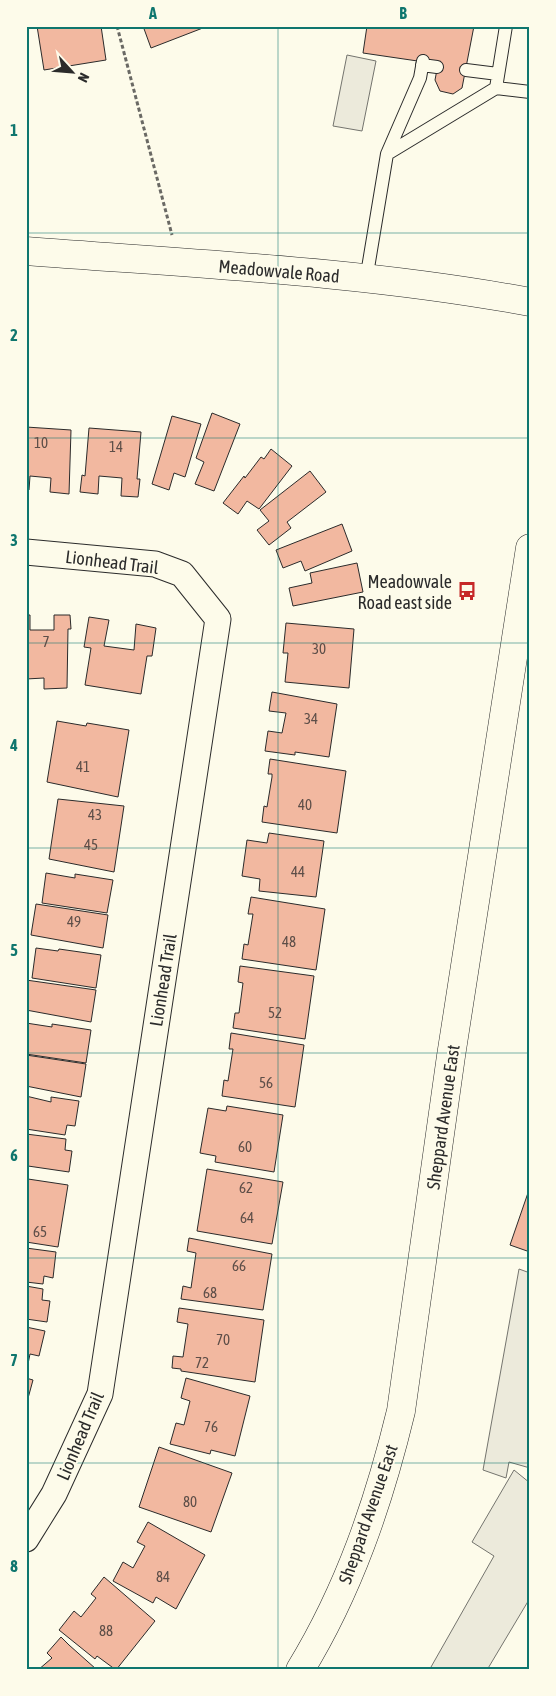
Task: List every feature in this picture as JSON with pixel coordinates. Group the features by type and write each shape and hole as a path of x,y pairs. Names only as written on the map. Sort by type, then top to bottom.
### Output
{"main road":[{"name":"Meadowvale Road","path":"26,251 179,262 366,280 530,302"},
{"name":"Sheppard Avenue East","path":"300,1670 323,1632 348,1578 370,1523 390,1459 401,1411 451,1056 530,548"}],"street":[{"name":"Lionhead Trail","path":"26,552 155,564 182,574 218,619 100,1394 54,1494 26,1539"}],"lane":[{"path":"496,88 506,26"},
{"path":"366,280 387,154 420,78 423,63 437,67"},
{"path":"466,70 498,74"},
{"path":"387,154 496,88 530,92"}],"path":[{"path":"117,26 179,262"}],"shaded area":[{"path":"347,55 376,61 362,131 333,126"},
{"path":"519,1269 530,1273 530,1468 509,1462 506,1478 483,1470"},
{"path":"514,1470 530,1483 530,1598 487,1670 436,1670 431,1667 494,1556 472,1542"}],"building":[{"path":"37,26 101,26 106,60 44,70"},
{"path":"143,26 208,26 151,48"},
{"path":"367,26 444,28 444,26 474,26 462,88 453,94 440,91 435,80 438,64 363,53"},
{"path":"212,413 240,424 214,491 195,484 204,462 196,458"},
{"path":"172,416 201,424 185,477 174,473 169,490 152,484"},
{"path":"26,427 71,430 69,494 50,492 51,478 30,476 29,490 26,490"},
{"path":"89,428 141,432 137,479 140,479 138,497 121,496 122,478 99,476 98,494 80,492 82,475 85,476"},
{"path":"271,449 292,466 259,509 247,501 238,514 223,503 244,476 245,478 261,457 264,459"},
{"path":"310,471 326,492 287,522 291,528 269,545 257,530 269,521 260,510"},
{"path":"342,524 352,551 305,571 301,561 283,568 276,550"},
{"path":"357,563 363,592 293,606 289,588 312,583 310,573"},
{"path":"26,615 30,615 30,630 54,630 54,615 70,615 71,629 68,629 67,688 44,689 44,678 26,679"},
{"path":"89,617 109,620 104,646 134,650 136,624 156,628 152,656 147,656 141,694 85,685 91,648 84,647"},
{"path":"286,623 354,629 349,688 285,682 288,653 283,653"},
{"path":"272,692 337,704 329,757 295,752 295,755 265,751 268,731 282,733 286,713 269,711"},
{"path":"57,721 86,726 87,723 129,730 118,797 47,782"},
{"path":"270,759 346,771 337,833 262,822 264,806 267,807 272,777 272,774 268,774"},
{"path":"58,799 124,806 114,872 49,859"},
{"path":"269,833 324,841 316,897 259,891 260,879 242,876 247,840 267,843"},
{"path":"46,873 75,878 75,874 113,880 107,913 42,903"},
{"path":"251,897 325,909 316,970 242,959 244,944 248,945 253,914 248,914"},
{"path":"36,904 108,915 103,948 31,935"},
{"path":"36,948 101,955 96,988 32,978"},
{"path":"240,966 314,976 305,1039 233,1028 235,1013 239,1013 243,983 238,982"},
{"path":"26,980 96,990 91,1022 26,1010"},
{"path":"26,1023 52,1027 52,1024 91,1030 86,1063 26,1054"},
{"path":"231,1033 304,1045 295,1107 222,1096 224,1080 228,1081 233,1049 229,1049"},
{"path":"26,1055 86,1064 81,1097 26,1086"},
{"path":"26,1096 51,1102 51,1097 79,1101 75,1126 67,1125 65,1135 26,1129"},
{"path":"227,1106 283,1115 274,1172 215,1162 216,1156 200,1153 208,1108 226,1111"},
{"path":"26,1134 66,1139 65,1150 72,1151 69,1172 28,1166"},
{"path":"207,1169 283,1182 272,1244 197,1231"},
{"path":"28,1179 68,1185 58,1247 26,1242"},
{"path":"530,1187 530,1252 510,1245"},
{"path":"189,1238 272,1254 263,1310 181,1299 183,1286 191,1288 196,1253 187,1251"},
{"path":"26,1248 56,1252 53,1278 44,1276 43,1284 26,1282"},
{"path":"26,1286 43,1289 42,1300 50,1301 47,1322 26,1319"},
{"path":"179,1308 264,1320 255,1382 172,1368 173,1356 183,1357 188,1324 177,1322"},
{"path":"26,1327 45,1331 39,1356 30,1354 28,1364 26,1363"},
{"path":"26,1378 33,1380 27,1402 26,1402"},
{"path":"186,1378 250,1396 235,1456 211,1450 210,1454 170,1444 176,1423 184,1425 190,1401 181,1398"},
{"path":"159,1447 232,1473 211,1532 139,1507"},
{"path":"148,1522 205,1555 176,1609 156,1597 153,1603 113,1581 123,1562 133,1568 145,1546 137,1542"},
{"path":"104,1577 155,1621 116,1670 97,1656 95,1659 59,1630 74,1611 81,1617 96,1598 91,1594"},
{"path":"61,1637 96,1669 38,1670 52,1658 47,1653"}],"place":[{"name":"Meadowvale Road east side","path":"467,591"}]}
